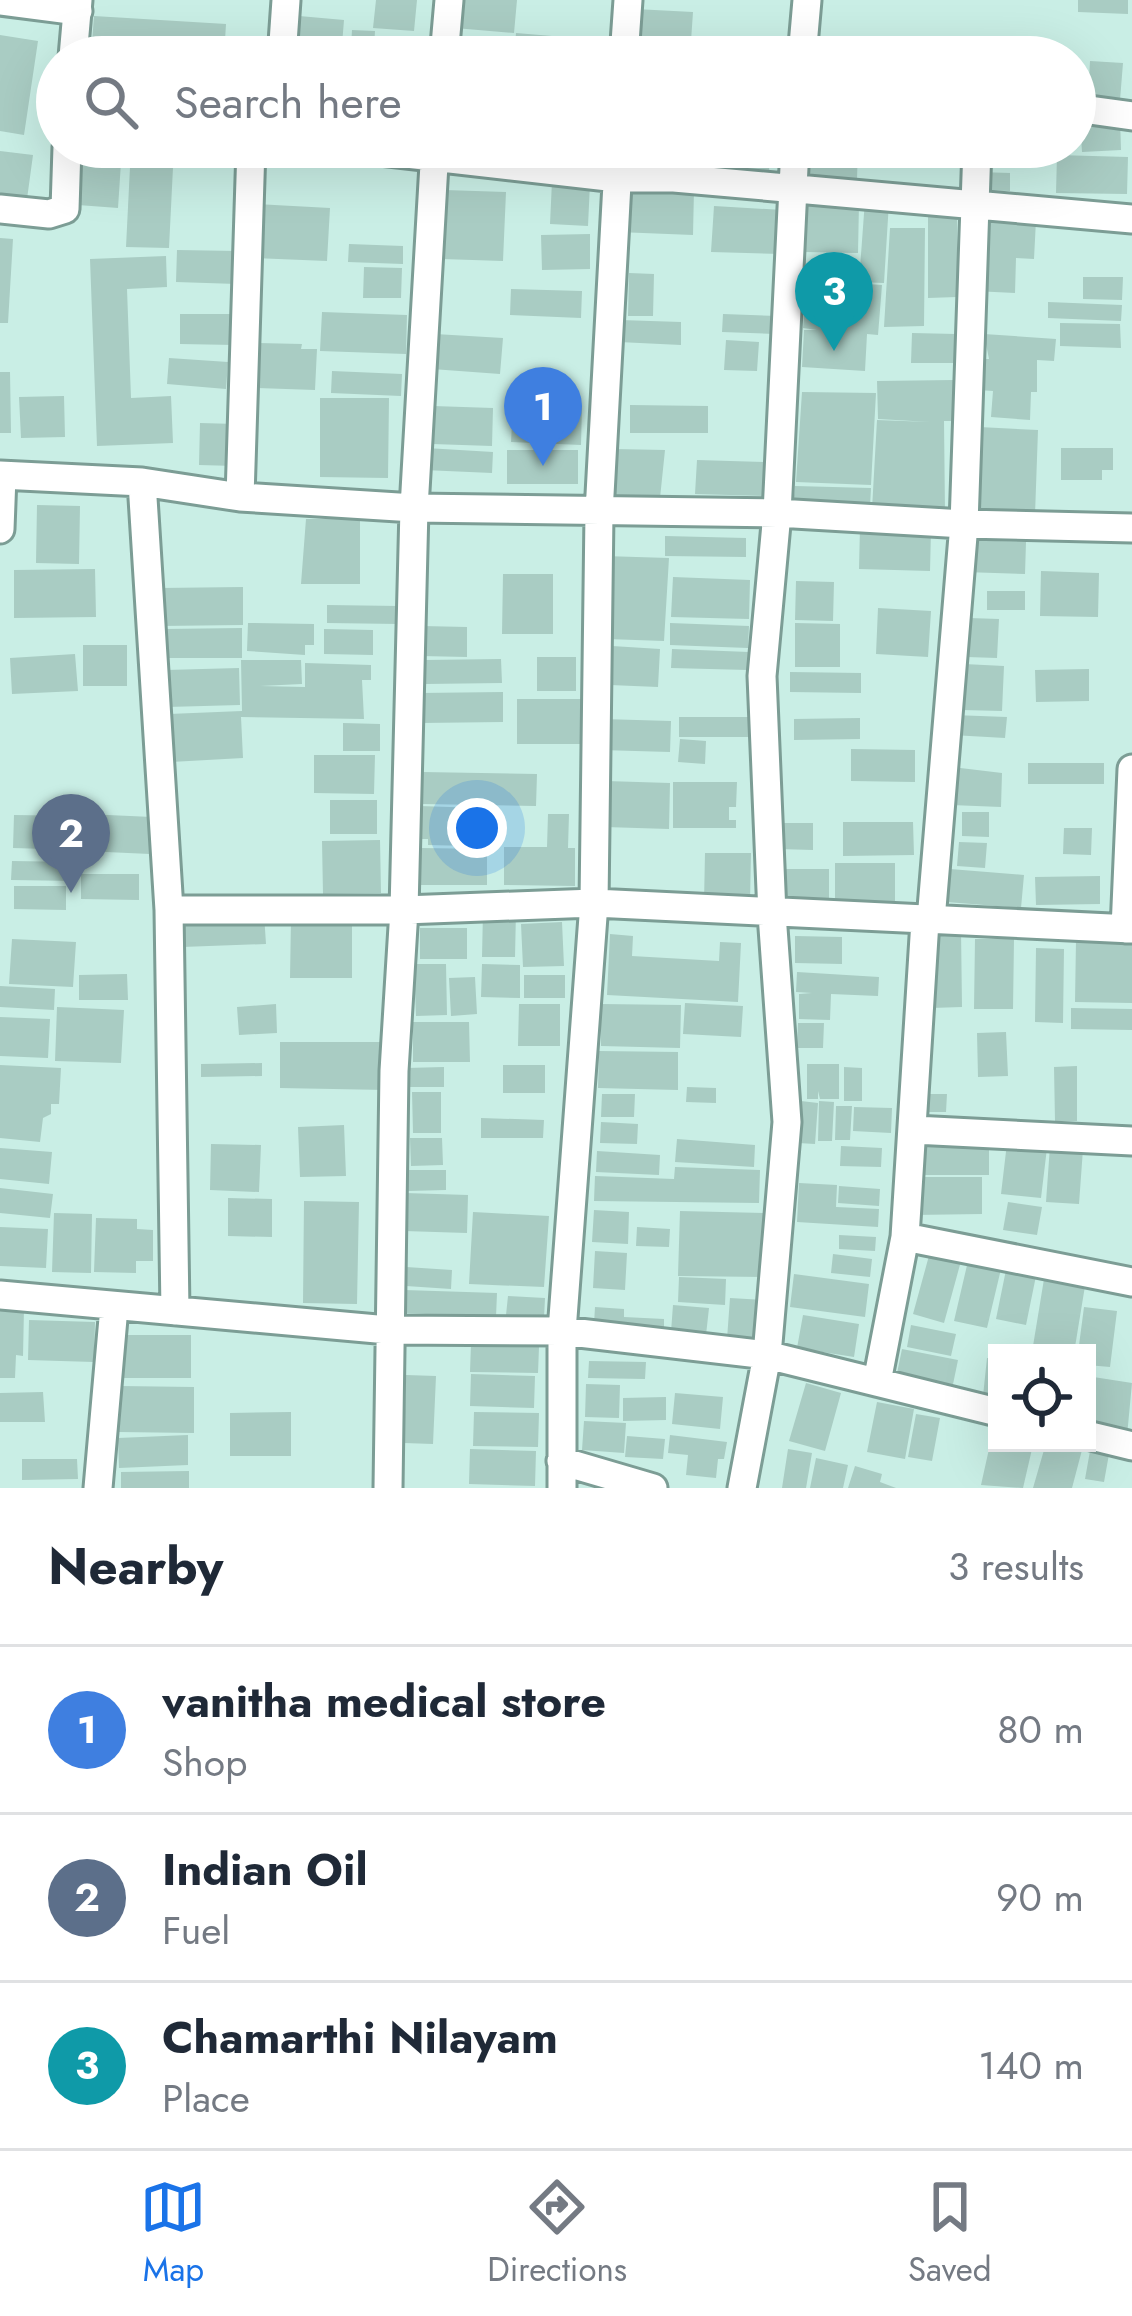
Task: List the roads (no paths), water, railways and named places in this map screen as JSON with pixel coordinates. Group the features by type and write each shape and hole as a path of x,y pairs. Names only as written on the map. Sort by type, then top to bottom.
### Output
{"street":[{"path":"283,36 286,0"},
{"path":"446,36 449,0"},
{"path":"626,36 628,0"},
{"path":"804,36 807,0"},
{"path":"0,1 78,5 75,36"},
{"path":"1096,111 1132,116"},
{"path":"0,208 49,214 65,208 66,168"},
{"path":"240,497 249,168"},
{"path":"388,1488 394,1071 404,910 414,508 434,168"},
{"path":"550,168 617,178 674,178 1132,219"},
{"path":"618,168 599,513 594,902 562,1331 561,1475 653,1488"},
{"path":"742,1488 767,1355 787,1122 762,676 777,513 793,168"},
{"path":"878,1382 904,1238 964,524 976,168"},
{"path":"0,529 1,476 142,482 240,497 414,508 777,513 1132,528"},
{"path":"142,482 169,910 175,1311"},
{"path":"169,910 404,910 594,902 1128,929 1132,769"},
{"path":"914,1130 1132,1141"},
{"path":"904,1238 1132,1282"},
{"path":"0,1295 388,1330 562,1331 767,1355 988,1410"},
{"path":"98,1488 114,1307"},
{"path":"1096,1437 1132,1446"}],"place":[{"name":"Chamarthi Nilayam","path":"834,351"},
{"name":"vanitha medical store","path":"543,466"},
{"name":"Indian Oil","path":"71,893"}]}
